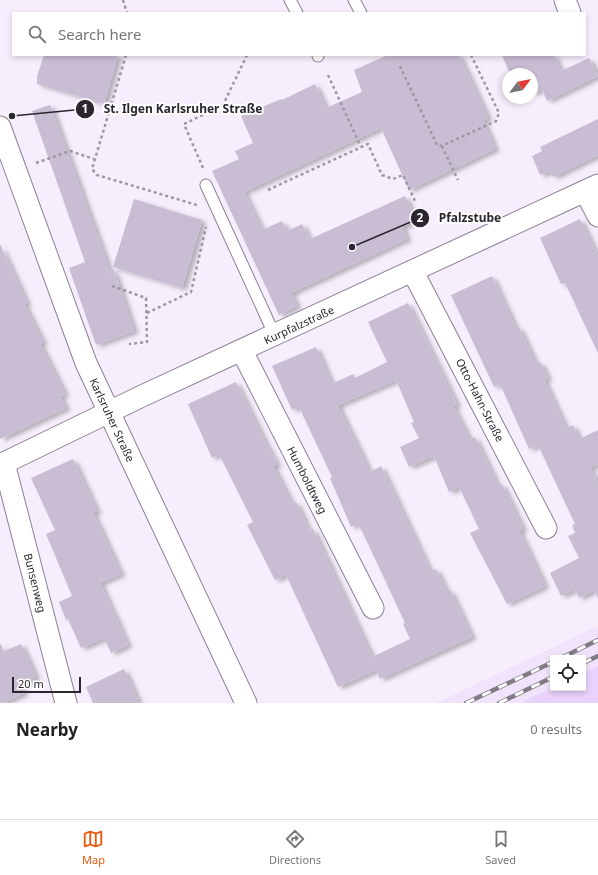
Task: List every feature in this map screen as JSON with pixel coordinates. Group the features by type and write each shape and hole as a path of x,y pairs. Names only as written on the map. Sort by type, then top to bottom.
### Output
{"street":[{"path":"565,0 570,12"},
{"name":"Karlsruher Straße","path":"0,127 86,363 246,703"},
{"path":"592,188 598,216"},
{"name":"Kurpfalzstraße","path":"2,464 109,414 142,396 242,352 592,188"},
{"name":"Otto-Hahn-Straße","path":"413,272 546,528"},
{"name":"Humboldtweg","path":"242,352 372,608"},
{"name":"Bunsenweg","path":"2,464 66,703"}],"lane":[{"path":"290,0 296,12"},
{"path":"354,0 360,12"},
{"path":"206,185 275,336"}],"path":[{"path":"123,0 127,12"},
{"path":"126,56 123,70 92,169 97,176 202,207 214,201"},
{"path":"206,185 205,174 184,124 223,106 247,56"},
{"path":"400,66 437,145 442,146 496,121 499,113 471,56"},
{"path":"328,75 361,147"},
{"path":"268,190 368,144 382,174 393,179 403,175 415,201"},
{"path":"442,146 458,180"},
{"path":"16,170 70,151 94,159"},
{"path":"147,313 191,292 206,225 202,207"},
{"path":"112,286 146,298 147,342 129,344"}],"shaded area":[{"path":"598,626 598,666 586,672 586,655 550,655 550,688 520,703 436,703"},
{"path":"598,666 598,703 520,703 550,688 550,691 586,691 586,672"}],"building":[{"path":"44,56 118,56 104,104 37,84 37,76"},
{"path":"386,56 459,56 488,118 483,120 495,149 409,190 381,128 244,192 262,230 282,221 287,231 302,224 310,239 405,196 416,220 402,227 407,239 291,293 297,306 279,315 212,171 239,159 235,151 253,143 241,116 281,99 282,100 315,84 326,108 362,92 354,70"},
{"path":"502,56 554,56 561,71 589,58 598,76 547,101 542,89 538,91 538,68 507,68"},
{"path":"50,105 111,274 113,268 134,331 96,345 69,268 85,262 32,111"},
{"path":"598,119 598,155 553,177 551,171 540,175 532,156 542,151 540,147"},
{"path":"134,199 202,220 182,288 113,267"},
{"path":"580,219 598,257 598,353 565,283 561,284 540,238"},
{"path":"0,244 27,303 24,304 43,342 40,344 65,394 60,396 66,408 0,439"},
{"path":"492,276 516,329 519,327 536,364 540,362 548,378 544,380 566,428 573,425 579,439 598,430 598,464 590,467 598,484 598,598 594,590 579,598 575,589 561,596 550,573 579,558 568,536 575,533 572,525 575,524 538,445 529,449 500,384 494,387 451,295"},
{"path":"408,303 457,405 453,406 470,440 475,437 498,486 502,484 523,529 519,531 545,586 507,604 470,533 479,529 459,487 449,492 434,456 409,467 400,447 419,438 411,423 414,422 396,380 341,404 338,406 370,472 381,466 430,571 436,569 447,592 450,590 472,637 380,679 376,670 338,687 286,575 275,580 247,525 253,522 219,454 212,458 188,404 236,382 277,464 273,466 292,504 296,502 309,531 313,529 372,657 410,639 403,624 405,623 362,531 357,524 351,527 330,478 332,477 299,407 292,410 272,366 316,347 332,384 353,374 355,378 387,362 368,322"},
{"path":"73,459 97,511 93,513 121,574 100,583 128,645 111,653 104,638 81,648 68,619 66,620 59,602 72,596 46,534 55,530 31,478"},
{"path":"0,643 4,651 21,644 36,677 20,685 24,693 3,703 0,703"},
{"path":"124,669 139,703 93,703 86,687"}],"railway":[{"path":"567,655 598,640"},
{"path":"586,662 598,656"},
{"path":"466,703 550,663"},
{"path":"499,703 550,678"}],"place":[{"name":"St. Ilgen Karlsruher Straße","path":"12,116"},
{"name":"Pfalzstube","path":"352,247"}]}
